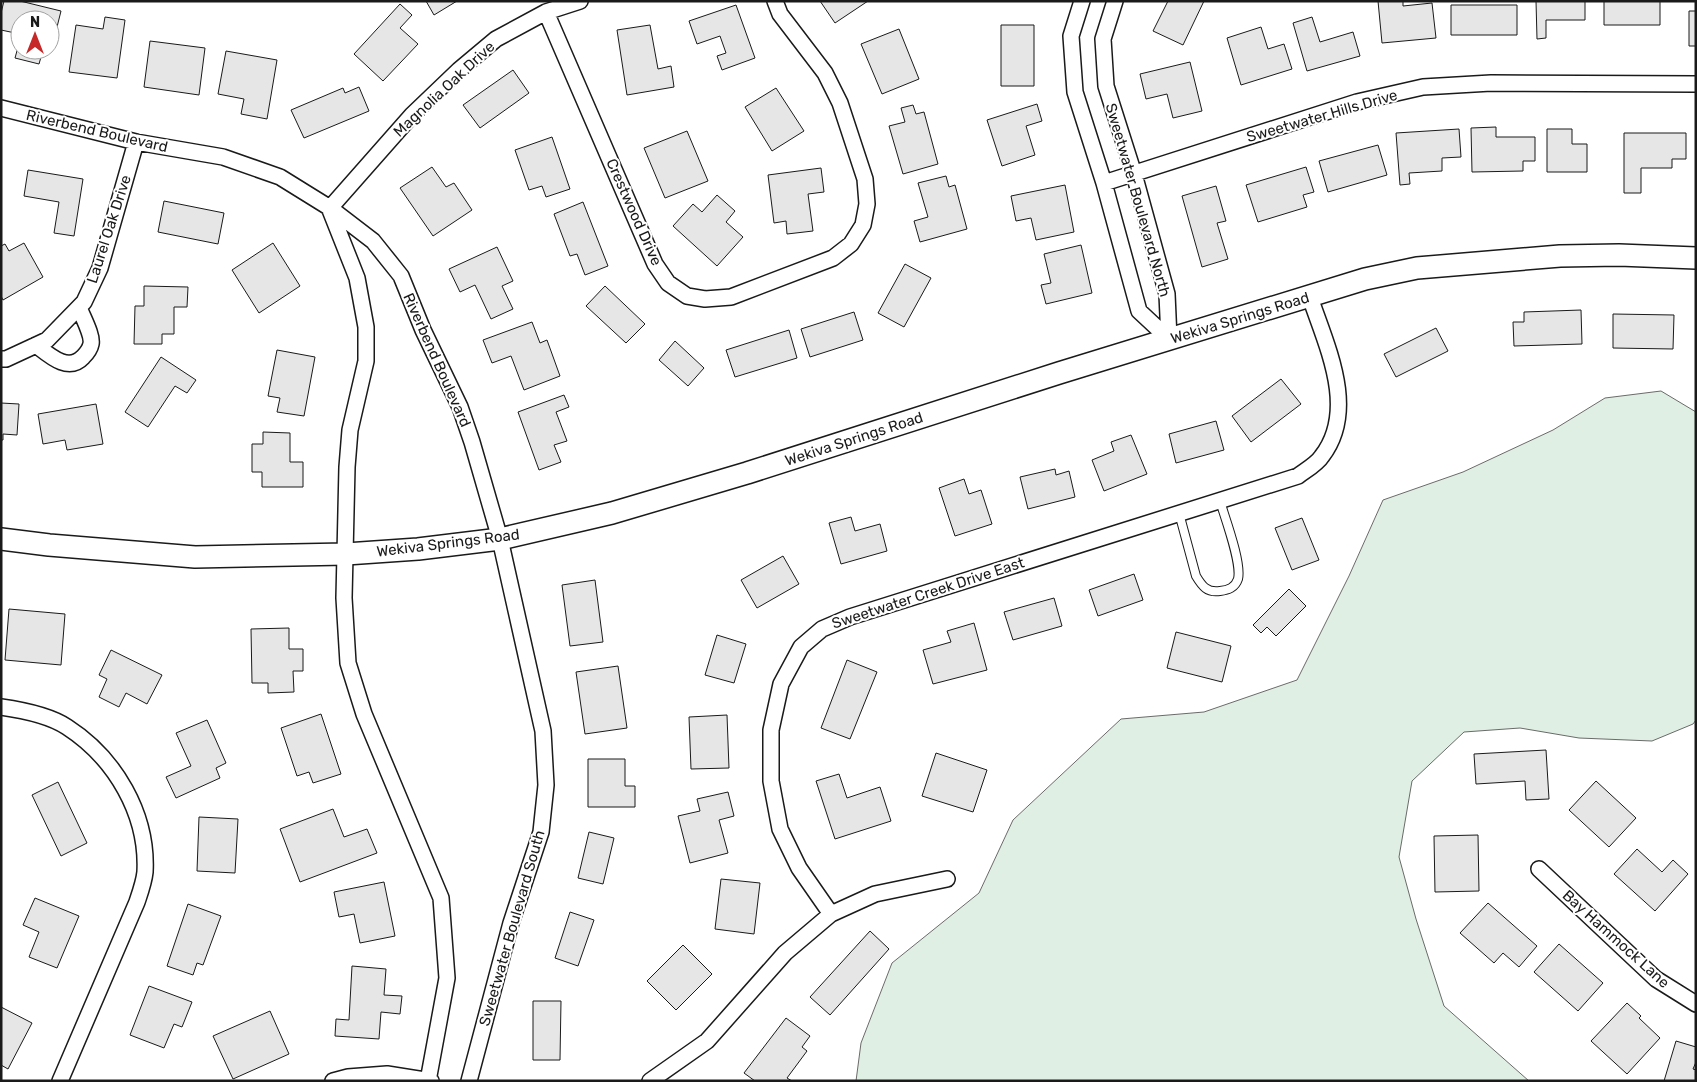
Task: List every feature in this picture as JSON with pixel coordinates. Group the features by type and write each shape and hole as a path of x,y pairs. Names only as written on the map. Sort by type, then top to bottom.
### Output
{"main road":[{"name":"Wekiva Springs Road","path":"1,539 49,545 195,557 346,554 418,550 500,539 612,513 729,478 1365,279 1417,268 1560,256 1619,255 1696,258"}],"street":[{"name":"Magnolia Oak Drive","path":"330,208 412,115 459,70 496,40 546,12 580,1"},
{"name":"Crestwood Drive","path":"546,12 655,264 668,283 687,296 705,299 731,297 833,258 851,244 863,225 867,204 865,179 840,103 825,73 780,14 775,1"},
{"name":"Sweetwater Boulevard North","path":"1082,1 1072,36 1075,92 1104,183 1139,311 1169,339"},
{"name":"Sweetwater Boulevard North","path":"1114,1 1103,39 1106,86 1134,174 1167,294 1169,339"},
{"name":"Sweetwater Hills Drive","path":"1104,183 1357,102 1423,87 1491,83 1696,84"},
{"name":"Riverbend Boulevard","path":"1,108 136,142 223,157 280,177 330,208 373,241 401,276 423,330 460,407 500,539"},
{"name":"Laurel Oak Drive","path":"1,359 6,359 47,340 84,302 100,268 136,142"},
{"path":"330,208 357,278 366,326 366,361 350,430 347,467 344,598 348,663 364,714 441,898 447,978 429,1081 387,1074 348,1077 333,1081"},
{"name":"Sweetwater Creek Drive East","path":"831,914 799,868 780,829 771,781 771,730 781,684 801,647 822,628 850,616 1298,476 1322,457 1334,434 1340,407 1336,378 1310,296"},
{"path":"36,345 54,359 70,364 81,360 87,353 91,343 90,335 79,307"},
{"name":"Sweetwater Boulevard South","path":"468,1081 512,923 541,832 546,785 544,731 500,539"},
{"path":"1,707 28,711 66,726 98,752 121,782 136,812 143,841 145,873 137,902 60,1081"},
{"name":"Bay Hammock Lane","path":"1539,869 1656,979 1696,1004"},
{"path":"650,1081 707,1041 785,953 831,914 875,894 947,879"}],"lane":[{"path":"1179,513 1196,576 1200,583 1206,590 1213,592 1230,589 1235,585 1238,578 1237,561 1220,501"}],"green space":[{"path":"1661,391 1696,412 1696,720 1693,724 1652,741 1579,738 1520,728 1464,732 1412,781 1399,857 1416,919 1444,1006 1529,1081 856,1081 861,1043 892,963 979,893 1013,820 1121,719 1204,712 1297,680 1349,576 1383,500 1463,472 1553,430 1605,398"}],"building":[{"path":"4,1 20,1 57,10 10,10 10,32 1,30 1,13"},
{"path":"426,1 457,1 434,15"},
{"path":"820,1 868,1 835,23"},
{"path":"1168,1 1204,1 1183,45 1153,31"},
{"path":"1378,1 1403,1 1403,6 1432,3 1436,38 1382,43"},
{"path":"1536,1 1585,1 1585,20 1546,20 1546,38 1537,39"},
{"path":"1604,1 1660,1 1660,25 1604,25"},
{"path":"400,4 412,15 400,28 418,44 383,81 354,54"},
{"path":"736,5 755,58 722,70 717,56 726,53 720,36 697,44 689,21"},
{"path":"1451,5 1517,5 1517,35 1451,35"},
{"path":"1689,11 1696,11 1696,46 1689,46"},
{"path":"105,17 125,20 117,78 69,72 76,25 103,29"},
{"path":"1312,17 1320,42 1353,32 1360,56 1307,71 1293,23"},
{"path":"650,25 658,69 671,66 674,87 627,95 617,30"},
{"path":"1001,25 1034,25 1034,86 1001,86"},
{"path":"1261,27 1268,49 1284,44 1292,69 1241,85 1227,38"},
{"path":"899,29 919,79 882,94 861,44"},
{"path":"150,41 205,48 199,95 144,87"},
{"path":"226,51 277,60 267,119 241,114 244,99 218,94"},
{"path":"23,60 40,60 39,64"},
{"path":"1190,62 1202,111 1173,118 1167,94 1146,99 1140,74"},
{"path":"513,70 529,93 480,128 463,105"},
{"path":"359,87 369,111 304,138 291,110 343,88 345,93"},
{"path":"776,88 804,131 772,151 745,107"},
{"path":"1037,104 1042,121 1026,126 1035,155 1002,166 987,120"},
{"path":"913,105 916,114 924,112 938,164 903,174 889,126 905,122 901,108"},
{"path":"1496,127 1496,137 1535,137 1535,161 1523,161 1523,171 1472,172 1471,128"},
{"path":"1459,129 1461,157 1442,158 1442,171 1409,173 1410,184 1400,185 1396,133"},
{"path":"1547,129 1572,129 1572,144 1587,144 1587,172 1547,172"},
{"path":"687,131 708,181 665,198 644,148"},
{"path":"1624,133 1686,133 1686,159 1672,159 1672,168 1641,168 1641,193 1624,193"},
{"path":"552,137 570,189 546,197 542,186 529,190 515,150"},
{"path":"1378,145 1387,175 1328,192 1319,161"},
{"path":"432,167 446,187 454,183 472,210 433,236 400,188"},
{"path":"1306,167 1314,192 1303,195 1307,207 1258,222 1246,185"},
{"path":"821,168 824,192 808,194 813,231 787,234 786,221 774,223 768,175"},
{"path":"28,170 83,179 74,236 54,233 59,202 24,196"},
{"path":"946,176 949,187 955,185 967,229 920,242 914,221 928,217 918,183"},
{"path":"1065,185 1074,232 1036,240 1031,218 1016,221 1011,196"},
{"path":"1216,186 1226,221 1217,223 1228,259 1202,267 1182,196"},
{"path":"717,195 735,211 726,222 743,237 717,266 673,226 693,204 702,212"},
{"path":"164,201 224,213 218,244 158,232"},
{"path":"583,202 608,266 585,275 577,254 570,256 554,214"},
{"path":"24,243 43,277 3,300 1,296 1,246 5,244 9,251"},
{"path":"273,243 300,286 259,313 232,270"},
{"path":"1081,245 1092,293 1046,304 1041,285 1051,283 1044,254"},
{"path":"497,247 513,281 502,286 513,309 491,319 475,285 460,292 449,269"},
{"path":"905,264 931,278 904,327 878,313"},
{"path":"144,286 188,287 187,307 174,307 174,334 162,334 162,344 134,344 135,306 144,306"},
{"path":"605,286 645,324 626,343 586,306"},
{"path":"1581,310 1582,344 1514,346 1513,322 1524,322 1524,312"},
{"path":"854,312 863,340 810,357 801,329"},
{"path":"1613,314 1674,315 1673,349 1613,348"},
{"path":"532,322 540,343 547,340 560,376 524,390 511,356 492,363 483,340"},
{"path":"1436,328 1448,351 1396,377 1384,354"},
{"path":"789,330 797,358 735,377 726,350"},
{"path":"675,341 704,368 688,386 659,360"},
{"path":"277,350 315,357 304,416 277,412 280,398 268,396"},
{"path":"161,357 196,380 187,393 175,386 148,427 125,412"},
{"path":"1281,379 1301,404 1251,442 1232,416"},
{"path":"564,395 569,407 556,412 567,441 554,445 561,462 539,470 518,412"},
{"path":"1,403 19,404 17,435 3,434 3,440 1,440"},
{"path":"96,404 103,444 67,450 65,440 43,444 38,414"},
{"path":"1216,421 1224,450 1176,463 1169,434"},
{"path":"263,432 290,433 290,462 303,462 303,487 262,487 262,472 252,472 252,444 263,444"},
{"path":"1131,435 1147,474 1104,491 1092,460 1114,451 1111,442"},
{"path":"1055,469 1056,475 1069,471 1075,497 1028,509 1020,477"},
{"path":"964,479 969,494 981,490 992,524 955,536 939,488"},
{"path":"851,517 855,531 880,524 887,551 841,564 829,523"},
{"path":"1302,518 1319,560 1292,570 1275,528"},
{"path":"783,556 799,584 757,608 741,580"},
{"path":"1134,574 1143,600 1098,616 1089,590"},
{"path":"595,580 603,642 570,646 562,585"},
{"path":"1289,589 1306,606 1276,636 1267,627 1261,633 1253,625"},
{"path":"1054,598 1062,626 1013,640 1004,612"},
{"path":"9,609 65,614 61,665 5,660"},
{"path":"974,623 987,670 933,684 923,650 951,642 947,631"},
{"path":"289,628 289,649 303,649 303,671 293,671 294,692 268,693 268,683 252,683 251,629"},
{"path":"1176,632 1231,646 1222,682 1167,668"},
{"path":"717,635 746,644 734,683 705,675"},
{"path":"111,650 162,675 147,704 126,693 119,707 99,697 107,679 99,675"},
{"path":"847,660 877,672 850,739 821,728"},
{"path":"618,666 627,728 585,734 576,672"},
{"path":"321,714 341,774 313,783 309,772 297,776 281,728"},
{"path":"727,715 729,768 691,769 689,717"},
{"path":"207,720 226,763 216,768 220,778 176,798 166,777 191,766 176,733"},
{"path":"1546,750 1549,799 1526,800 1525,781 1476,784 1474,754"},
{"path":"936,753 987,770 973,812 922,796"},
{"path":"588,759 625,759 625,786 635,786 635,807 588,807"},
{"path":"839,774 847,798 880,787 891,821 835,839 816,781"},
{"path":"1596,781 1636,818 1609,847 1569,810"},
{"path":"58,782 87,843 61,856 32,795"},
{"path":"728,792 734,816 719,820 728,853 690,863 678,816 700,811 697,799"},
{"path":"333,809 344,837 367,829 377,853 300,882 280,829"},
{"path":"199,817 238,819 235,873 197,871"},
{"path":"589,832 614,838 603,884 578,878"},
{"path":"1478,835 1479,891 1435,892 1434,836"},
{"path":"1637,849 1662,872 1673,860 1688,874 1655,911 1614,874"},
{"path":"721,879 760,883 754,934 715,929"},
{"path":"384,882 395,936 360,943 354,914 339,917 334,892"},
{"path":"35,898 79,916 57,968 29,957 39,932 23,925"},
{"path":"1488,903 1537,946 1519,967 1503,953 1494,963 1460,933"},
{"path":"188,904 221,916 203,965 197,963 193,975 167,966"},
{"path":"570,912 594,920 578,966 555,958"},
{"path":"870,931 889,949 830,1015 810,997"},
{"path":"1559,944 1603,983 1578,1011 1534,972"},
{"path":"683,945 712,974 676,1010 647,981"},
{"path":"352,966 386,969 384,995 402,996 400,1014 381,1012 379,1039 335,1036 336,1019 349,1020"},
{"path":"149,986 192,1002 182,1027 174,1024 164,1048 130,1035"},
{"path":"533,1001 561,1001 560,1060 533,1060"},
{"path":"1627,1003 1641,1016 1639,1018 1660,1038 1627,1074 1591,1041"},
{"path":"1,1007 32,1023 8,1069 1,1065"},
{"path":"270,1011 289,1054 233,1079 213,1036"},
{"path":"786,1018 810,1036 802,1047 807,1051 787,1078 792,1081 755,1081 744,1073"},
{"path":"1676,1041 1696,1047 1696,1062 1693,1069 1696,1070 1696,1081 1664,1081"}]}
